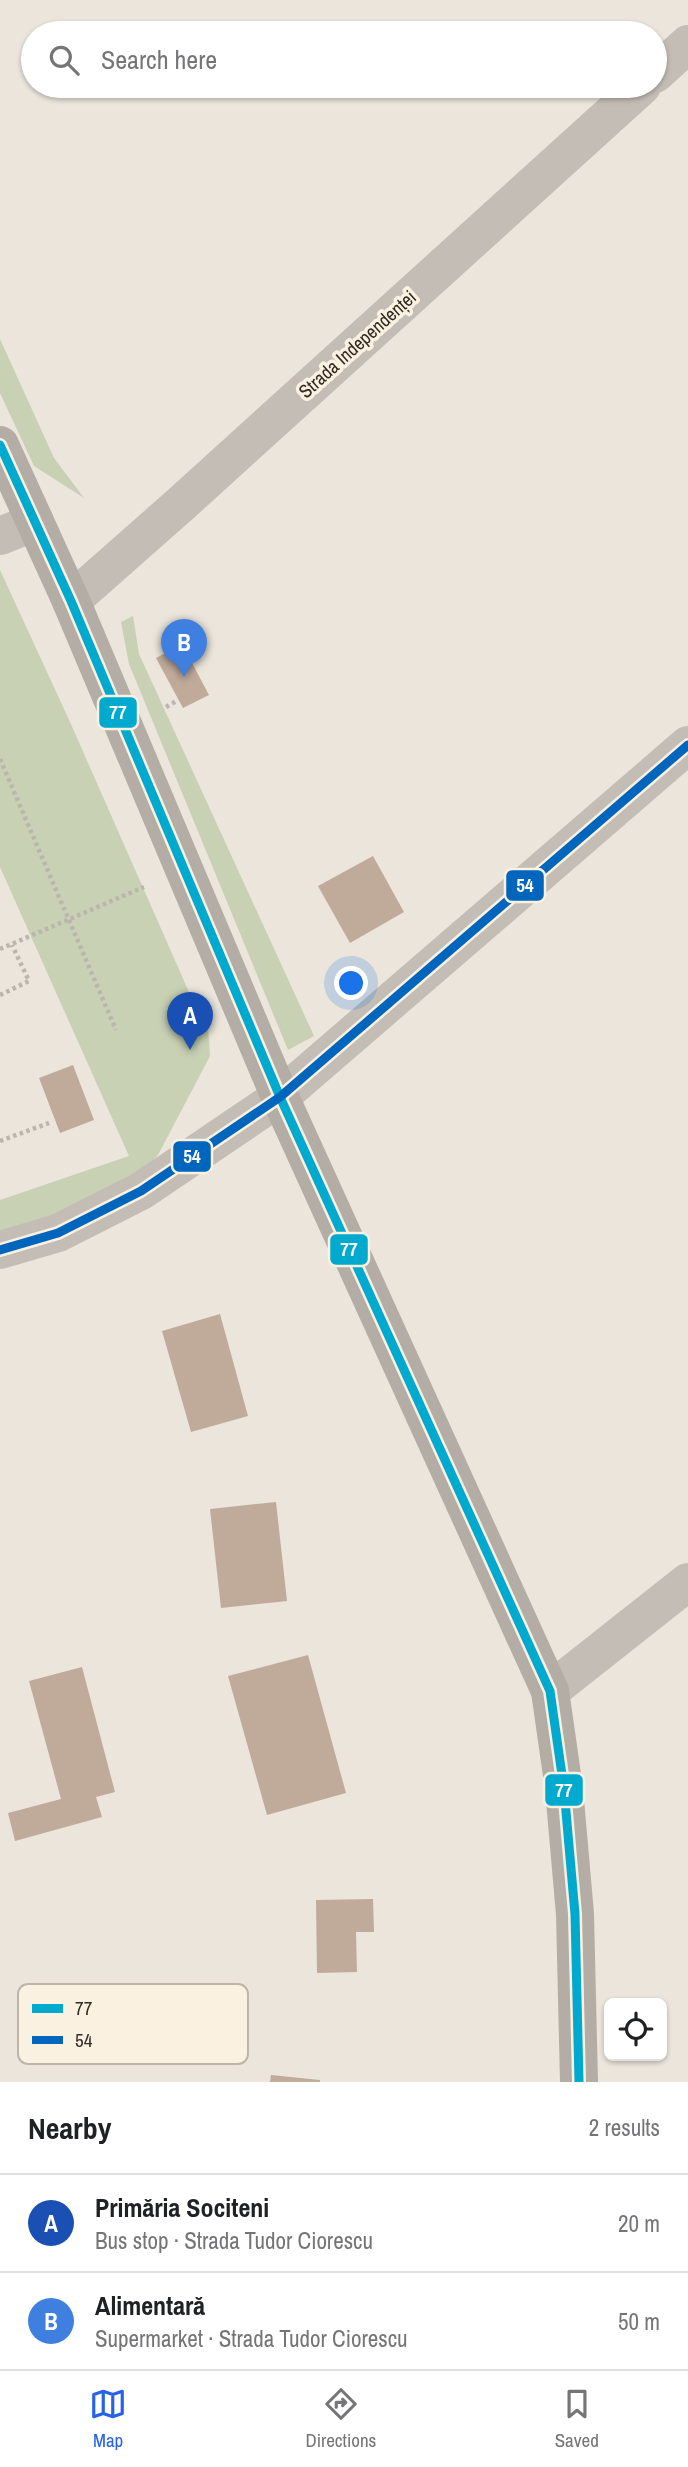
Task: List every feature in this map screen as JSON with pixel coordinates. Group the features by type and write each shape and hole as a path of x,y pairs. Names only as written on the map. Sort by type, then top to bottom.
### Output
{"street":[{"path":"667,63 688,44"},
{"name":"Strada Independenței","path":"71,601 629,98"},
{"path":"0,445 71,601 280,1097 550,1691 564,1789 575,1914 579,2082"},
{"path":"0,536 35,522"},
{"path":"0,1250 58,1233 141,1191 280,1097 688,745"},
{"path":"550,1691 688,1582"}],"path":[{"path":"0,759 116,1030"},
{"path":"0,949 184,869"},
{"path":"0,995 29,981 12,945"},
{"path":"0,1141 49,1123"}],"green space":[{"path":"0,339 54,458 84,498 34,466 0,393"},
{"path":"0,570 196,1008 208,1027 210,1056 158,1155 136,1178 56,1220 0,1234 0,1200 129,1156 0,867"},
{"path":"133,616 139,654 314,1036 288,1050 129,664 121,622"}],"building":[{"path":"182,644 209,695 183,708 156,658"},
{"path":"373,856 404,912 350,943 318,886"},
{"path":"73,1065 94,1120 60,1133 39,1078"},
{"path":"220,1314 248,1416 191,1432 162,1331"},
{"path":"276,1502 287,1601 221,1608 210,1509"},
{"path":"308,1655 346,1793 267,1815 228,1676"},
{"path":"82,1667 115,1792 96,1797 102,1817 15,1841 8,1813 61,1799 29,1681"},
{"path":"373,1899 374,1932 356,1932 357,1972 317,1973 316,1900"},
{"path":"271,2075 320,2080 320,2082 270,2082"}],"transit line":[{"name":"77","path":"0,445 71,601 280,1097 550,1691 564,1789 575,1914 579,2082"},
{"name":"54","path":"0,1250 58,1233 141,1191 280,1097 688,745"}],"place":[{"name":"Alimentară","path":"184,677"},
{"name":"Primăria Sociteni","path":"190,1050"}]}
